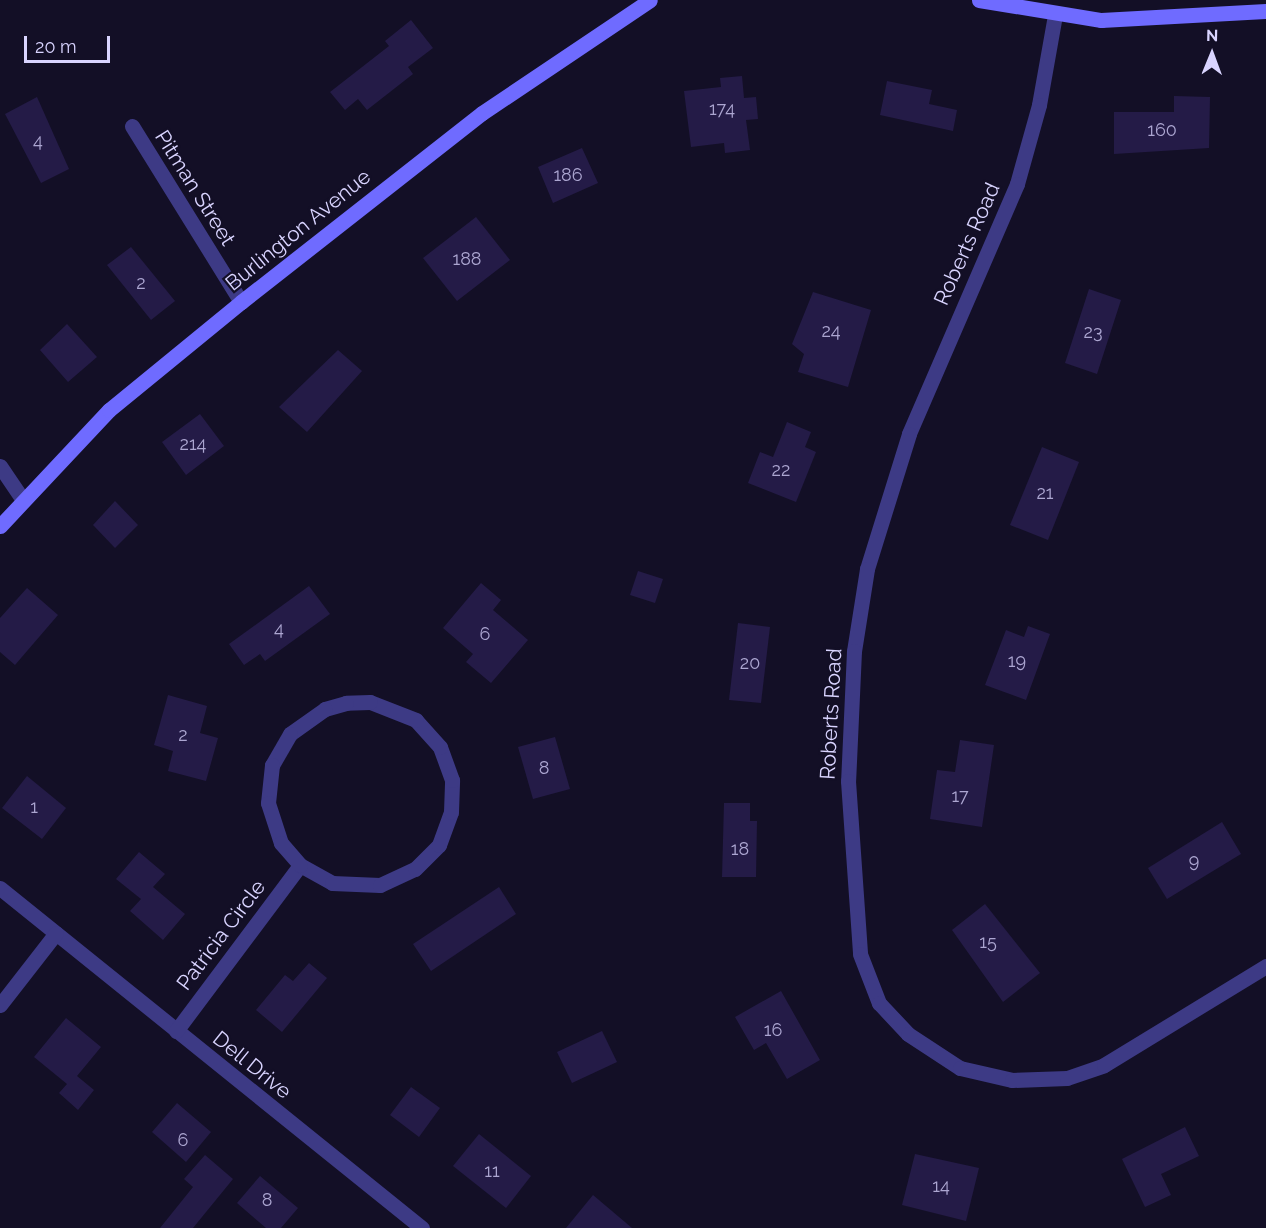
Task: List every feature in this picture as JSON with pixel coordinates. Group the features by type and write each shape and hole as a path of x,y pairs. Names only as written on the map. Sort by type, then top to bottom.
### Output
{"main road":[{"name":"Burlington Avenue","path":"0,526 110,410 241,302 482,113 650,0"},
{"path":"979,0 1055,15 1184,19 1266,11"}],"street":[{"name":"Roberts Road","path":"1055,15 1039,105 1017,184 909,434 865,578 854,651 848,781 860,954 879,1003 908,1034 960,1068 1012,1080 1067,1078 1104,1065 1266,966"},
{"name":"Pitman Street","path":"132,126 241,302"},
{"path":"0,466 24,500"},
{"path":"370,702 416,720 440,747 452,780 452,812 434,851 399,879 360,887 332,883 300,864 281,843 268,803 273,765 290,734 325,709 346,703 370,702"},
{"name":"Patricia Circle","path":"176,1031 300,864"},
{"name":"Dell Drive","path":"0,888 422,1228"},
{"path":"0,1005 56,933"}],"building":[{"path":"411,20 433,48 408,67 413,74 367,110 358,99 345,110 330,92 389,46 385,41"},
{"path":"742,76 744,98 756,97 758,119 746,120 750,150 725,153 724,143 691,147 684,91 721,87 720,78"},
{"path":"887,81 932,90 929,104 957,110 953,131 880,115"},
{"path":"1174,96 1210,97 1209,148 1114,154 1114,112 1174,112"},
{"path":"37,97 69,169 41,183 5,114"},
{"path":"582,148 598,183 553,203 538,167"},
{"path":"476,217 510,260 457,301 423,258"},
{"path":"131,247 175,301 151,320 107,265"},
{"path":"1089,289 1121,300 1097,374 1065,363"},
{"path":"813,292 871,310 848,387 798,372 804,354 792,344"},
{"path":"67,324 97,357 68,382 40,350"},
{"path":"338,350 362,371 307,432 279,407"},
{"path":"200,414 224,446 186,475 162,442"},
{"path":"787,422 811,432 805,447 816,452 796,502 748,483 760,452 773,457"},
{"path":"1042,447 1079,462 1048,540 1010,525"},
{"path":"115,501 138,525 115,548 93,525"},
{"path":"638,571 663,579 655,603 630,595"},
{"path":"481,583 501,600 493,610 528,640 491,683 466,662 473,654 443,628"},
{"path":"309,586 330,614 265,661 260,654 244,665 229,644"},
{"path":"27,588 58,615 15,665 0,652 0,618"},
{"path":"738,623 770,627 761,703 729,700"},
{"path":"1028,626 1050,634 1026,700 985,685 1006,630 1024,637"},
{"path":"168,695 207,706 200,733 218,738 206,781 168,771 173,751 154,745"},
{"path":"555,737 570,789 533,799 518,747"},
{"path":"960,740 994,745 982,827 930,819 937,770 955,772"},
{"path":"27,776 66,808 42,839 2,808"},
{"path":"724,803 750,803 750,821 757,821 756,877 722,877"},
{"path":"1222,822 1241,854 1167,899 1148,868"},
{"path":"139,852 165,874 153,887 185,914 163,940 130,911 141,899 116,879"},
{"path":"499,887 516,914 431,971 413,944"},
{"path":"985,904 1040,973 1003,1002 952,930"},
{"path":"309,963 327,978 282,1032 256,1010 285,975 293,981"},
{"path":"781,991 820,1060 787,1079 766,1043 754,1050 735,1017"},
{"path":"66,1018 101,1047 77,1076 94,1090 78,1110 59,1093 67,1084 34,1057"},
{"path":"602,1031 617,1062 572,1083 557,1052"},
{"path":"411,1087 440,1108 419,1137 390,1115"},
{"path":"177,1103 211,1132 186,1162 152,1132"},
{"path":"1185,1127 1199,1156 1161,1174 1171,1195 1145,1207 1122,1159"},
{"path":"479,1134 531,1176 506,1208 453,1166"},
{"path":"915,1154 979,1168 966,1221 902,1205"},
{"path":"205,1155 233,1179 193,1228 160,1228 193,1187 184,1179"},
{"path":"260,1176 298,1208 281,1228 266,1228 237,1203"},
{"path":"593,1195 632,1228 566,1228"}]}
